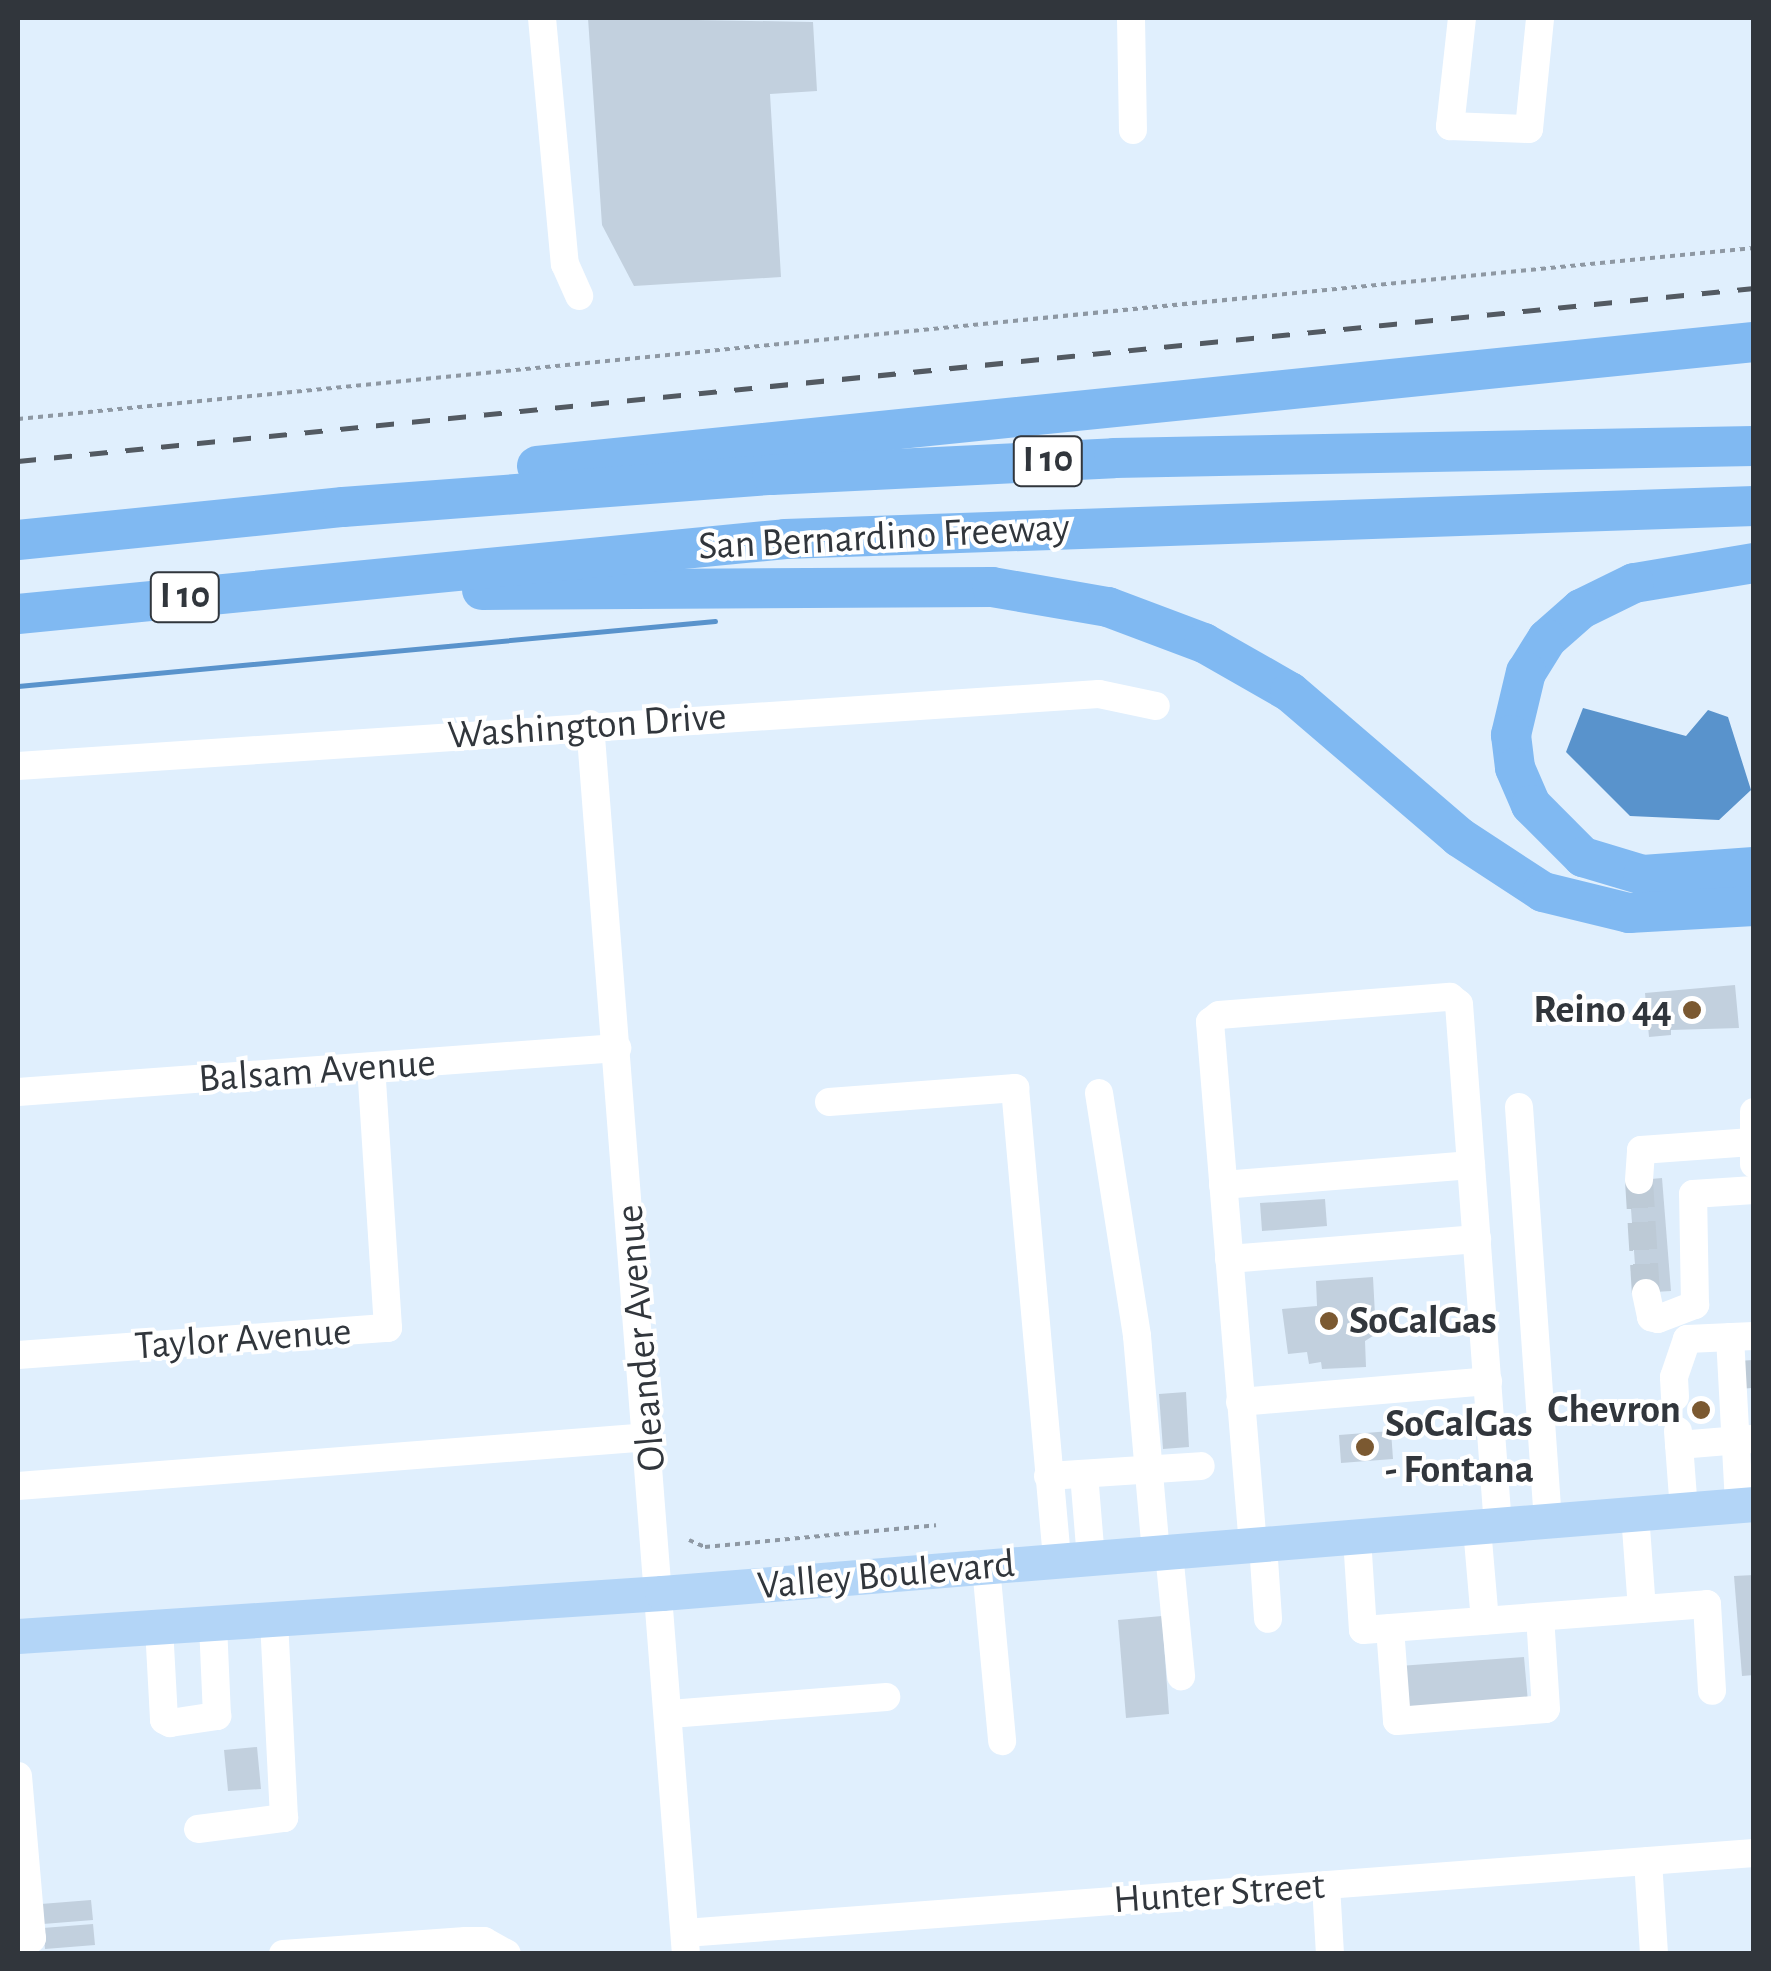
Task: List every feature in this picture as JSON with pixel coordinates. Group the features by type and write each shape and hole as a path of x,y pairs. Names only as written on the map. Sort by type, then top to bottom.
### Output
{"highway":[{"path":"343,507 491,470 1754,342"},
{"name":"San Bernardino Freeway","path":"18,540 343,507 1114,458 1754,446"},
{"name":"San Bernardino Freeway","path":"18,614 785,539 1754,506"},
{"path":"1754,563 1634,584 1581,609 1531,661 1516,696 1512,735 1515,768 1531,805 1582,857 1643,875 1754,867"},
{"path":"353,580 503,592 922,585 1051,594 1154,622 1245,664 1346,734 1489,860 1543,892 1629,912 1754,906"}],"main road":[{"name":"Valley Boulevard","path":"18,1636 662,1593 1746,1505"}],"street":[{"path":"542,18 566,264 578,296"},
{"path":"1131,18 1133,130"},
{"path":"1462,18 1450,126 1529,129 1540,18"},
{"name":"Washington Drive","path":"18,766 590,724 1098,694 1156,706"},
{"name":"Oleander Avenue","path":"590,724 662,1593 685,1943"},
{"path":"1268,1618 1240,1402 1210,1022 1219,1015 1450,997 1460,1004 1488,1381 1485,1621"},
{"name":"Balsam Avenue","path":"18,1092 617,1048"},
{"name":"Taylor Avenue","path":"18,1355 388,1328 371,1068"},
{"path":"829,1102 1016,1088 1048,1476 1074,1560"},
{"path":"1099,1093 1137,1336 1149,1471 1181,1676"},
{"path":"1520,1107 1548,1522"},
{"path":"1754,1112 1754,1164"},
{"path":"1639,1180 1641,1150 1752,1142"},
{"path":"1223,1184 1472,1165"},
{"path":"1646,1293 1650,1316 1658,1320 1695,1304 1699,1293 1693,1194 1754,1190"},
{"path":"1229,1260 1477,1240"},
{"path":"1676,1398 1674,1376 1687,1339 1742,1336 1734,1376 1735,1406 1744,1440 1746,1505"},
{"path":"1240,1402 1488,1381"},
{"path":"18,1486 649,1437"},
{"path":"1684,1510 1678,1438 1744,1440"},
{"path":"1048,1476 1201,1466"},
{"path":"1074,1560 1084,1474"},
{"path":"1635,1514 1642,1609"},
{"path":"1357,1538 1363,1630 1708,1604 1712,1690"},
{"path":"986,1567 1002,1742"},
{"path":"1390,1628 1398,1720 1546,1708 1540,1617"},
{"path":"198,1829 284,1818 274,1619"},
{"path":"159,1627 164,1720 170,1724 217,1716 213,1624"},
{"path":"670,1714 886,1697"},
{"path":"18,1776 32,1938 18,1939"},
{"name":"Hunter Street","path":"685,1943 1326,1885 1754,1853"},
{"path":"1648,1862 1654,1954"},
{"path":"1326,1885 1330,1954"},
{"path":"283,1954 466,1941 484,1941 507,1954"}],"path":[{"path":"18,419 1754,248"},
{"path":"689,1540 704,1547 929,1531 936,1525"}],"water":[{"path":"1583,708 1686,736 1708,710 1728,717 1751,790 1719,820 1630,816 1566,752"}],"building":[{"path":"588,18 813,22 817,91 770,94 781,277 634,286 602,225"},
{"name":"Reino 44","path":"1735,985 1739,1028 1671,1030 1671,1035 1649,1037 1645,993"},
{"path":"1662,1178 1671,1291 1637,1293 1629,1181"},
{"path":"1325,1199 1327,1226 1262,1231 1260,1203"},
{"name":"SoCalGas","path":"1373,1277 1376,1334 1365,1341 1366,1367 1322,1369 1321,1362 1309,1364 1307,1352 1288,1354 1282,1309 1317,1306 1316,1281"},
{"path":"1186,1392 1189,1447 1163,1449 1159,1394"},
{"path":"1391,1431 1393,1459 1341,1463 1339,1435"},
{"path":"1754,1575 1754,1675 1742,1676 1734,1576"},
{"path":"1162,1616 1169,1714 1126,1718 1118,1620"},
{"path":"1524,1657 1528,1702 1402,1711 1399,1666"},
{"path":"257,1747 261,1789 228,1791 224,1750"},
{"path":"91,1900 93,1920 43,1924 41,1904"},
{"path":"93,1924 95,1945 45,1949 43,1928"}],"waterway":[{"path":"18,686 715,621"}],"tunnel":[{"path":"1639,1180 1646,1293"},
{"path":"1738,1375 1754,1374"}],"railway":[{"path":"18,461 1754,288"}],"place":[{"name":"Reino 44","path":"1692,1010"},
{"name":"SoCalGas","path":"1329,1321"},
{"name":"Chevron","path":"1701,1410"},
{"name":"SoCalGas - Fontana","path":"1365,1447"}]}
